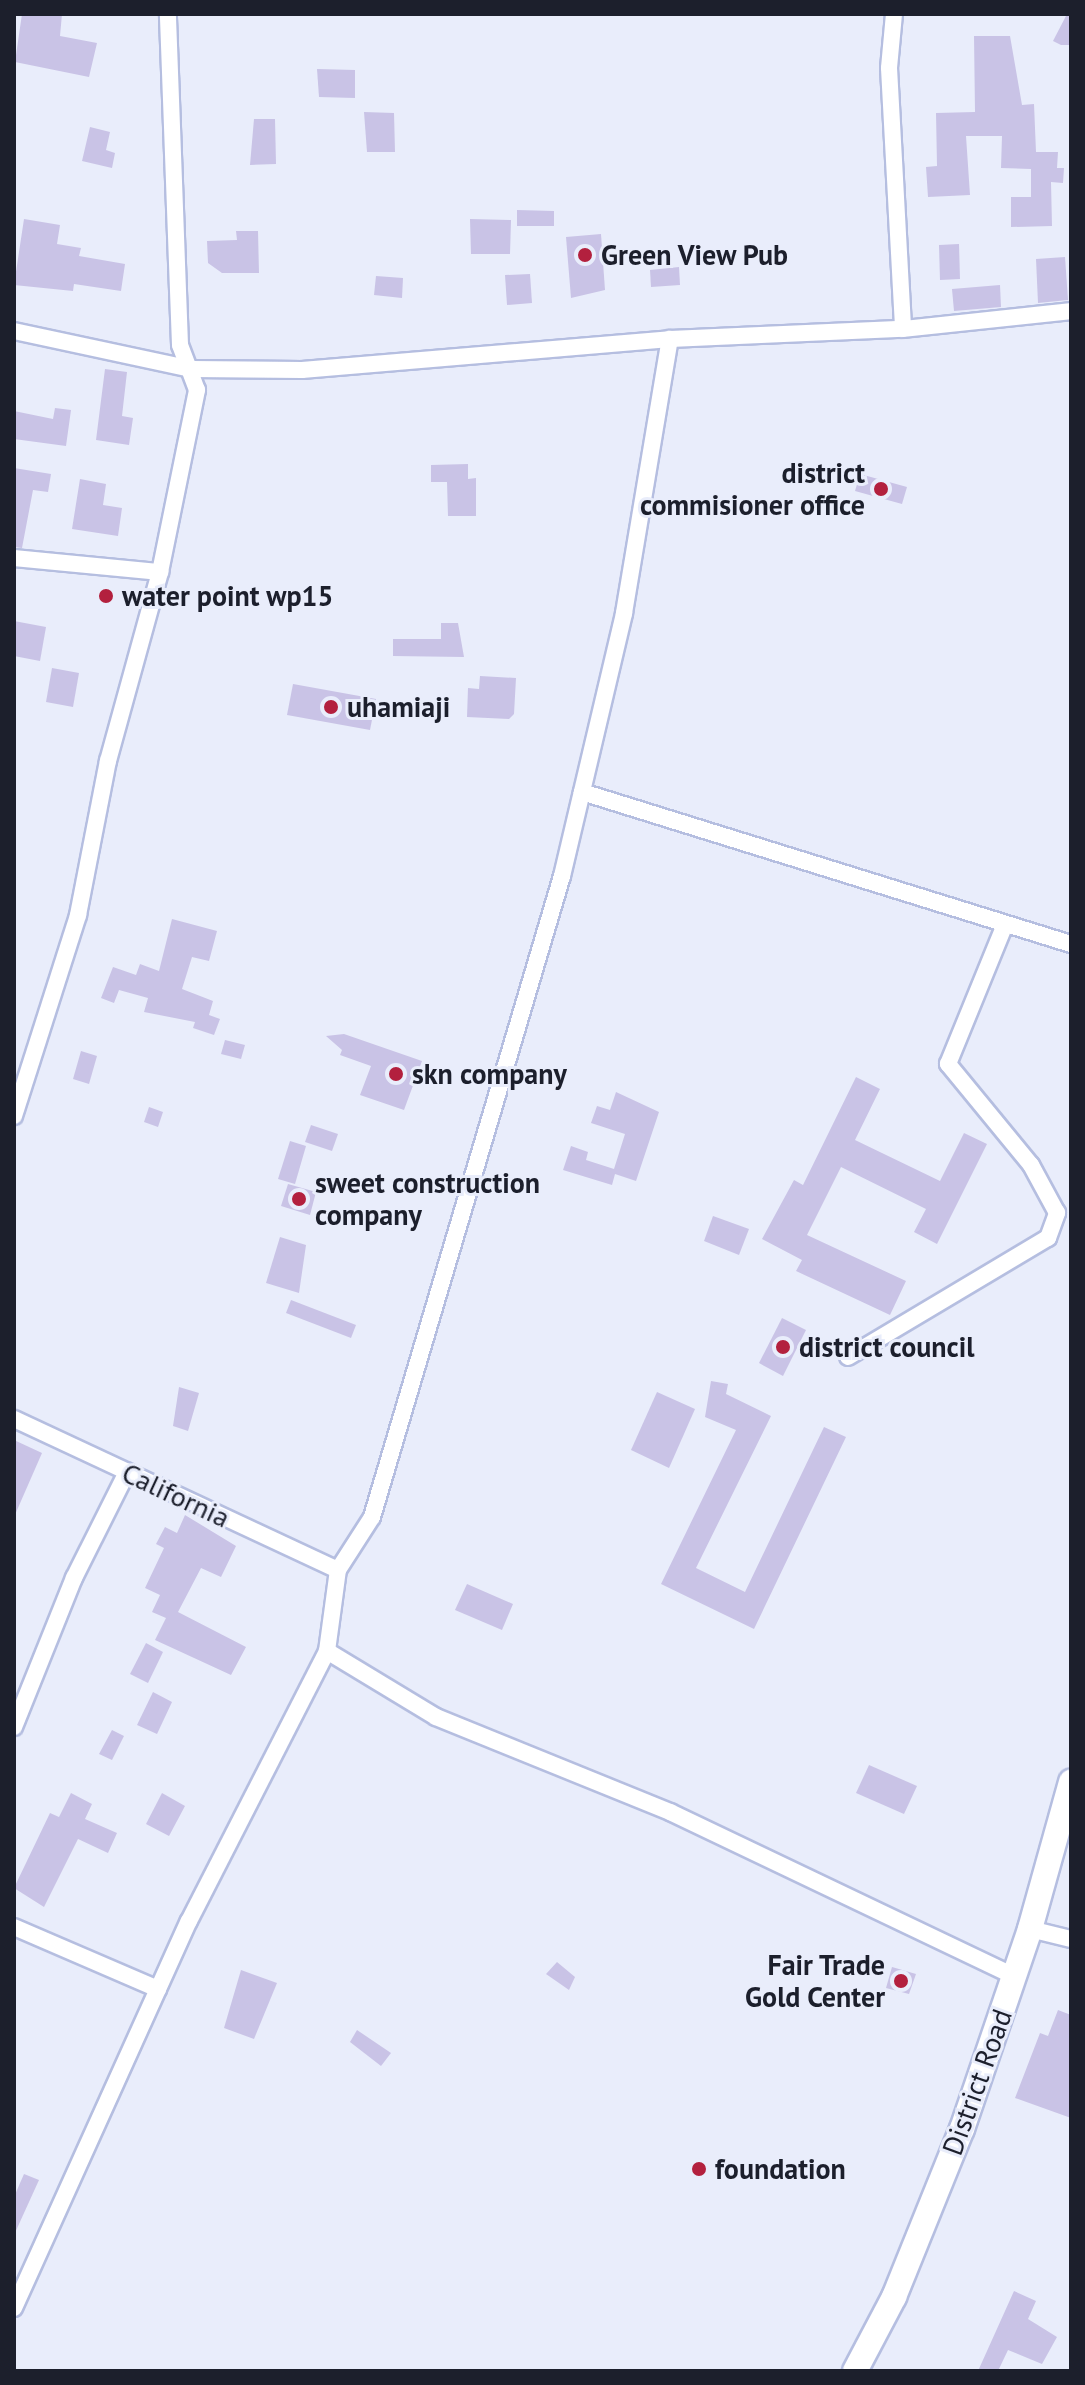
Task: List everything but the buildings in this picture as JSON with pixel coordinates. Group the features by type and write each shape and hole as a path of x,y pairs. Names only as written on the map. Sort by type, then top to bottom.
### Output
{"street":[{"path":"14,1116 78,915 108,761 160,572 197,390 192,369 180,345 168,14"},
{"path":"894,14 889,68 903,329"},
{"path":"14,331 192,369 302,370 670,339 903,329 1071,311"},
{"path":"14,2308 158,1989 327,1651 338,1570 372,1517 440,1300 582,792 624,613 670,339"},
{"path":"14,558 160,572"},
{"path":"582,792 1071,944"},
{"path":"848,1357 1048,1238 1057,1213 1031,1165 948,1064 1005,924"},
{"name":"California","path":"14,1419 338,1570"},
{"path":"14,1727 74,1578 127,1472"},
{"path":"327,1651 436,1717 670,1812 1014,1976"},
{"name":"District Road","path":"855,2371 894,2297 951,2157 1030,1929 1071,1782"},
{"path":"14,1927 158,1989"},
{"path":"1030,1929 1071,1939"}],"place":[{"name":"Green View Pub","path":"585,255"},
{"name":"district commisioner office","path":"881,489"},
{"name":"water point wp15","path":"106,596"},
{"name":"uhamiaji","path":"331,707"},
{"name":"skn company","path":"396,1074"},
{"name":"sweet construction company","path":"299,1199"},
{"name":"district council","path":"783,1347"},
{"name":"Fair Trade Gold Center","path":"901,1981"},
{"name":"foundation","path":"699,2169"}]}
